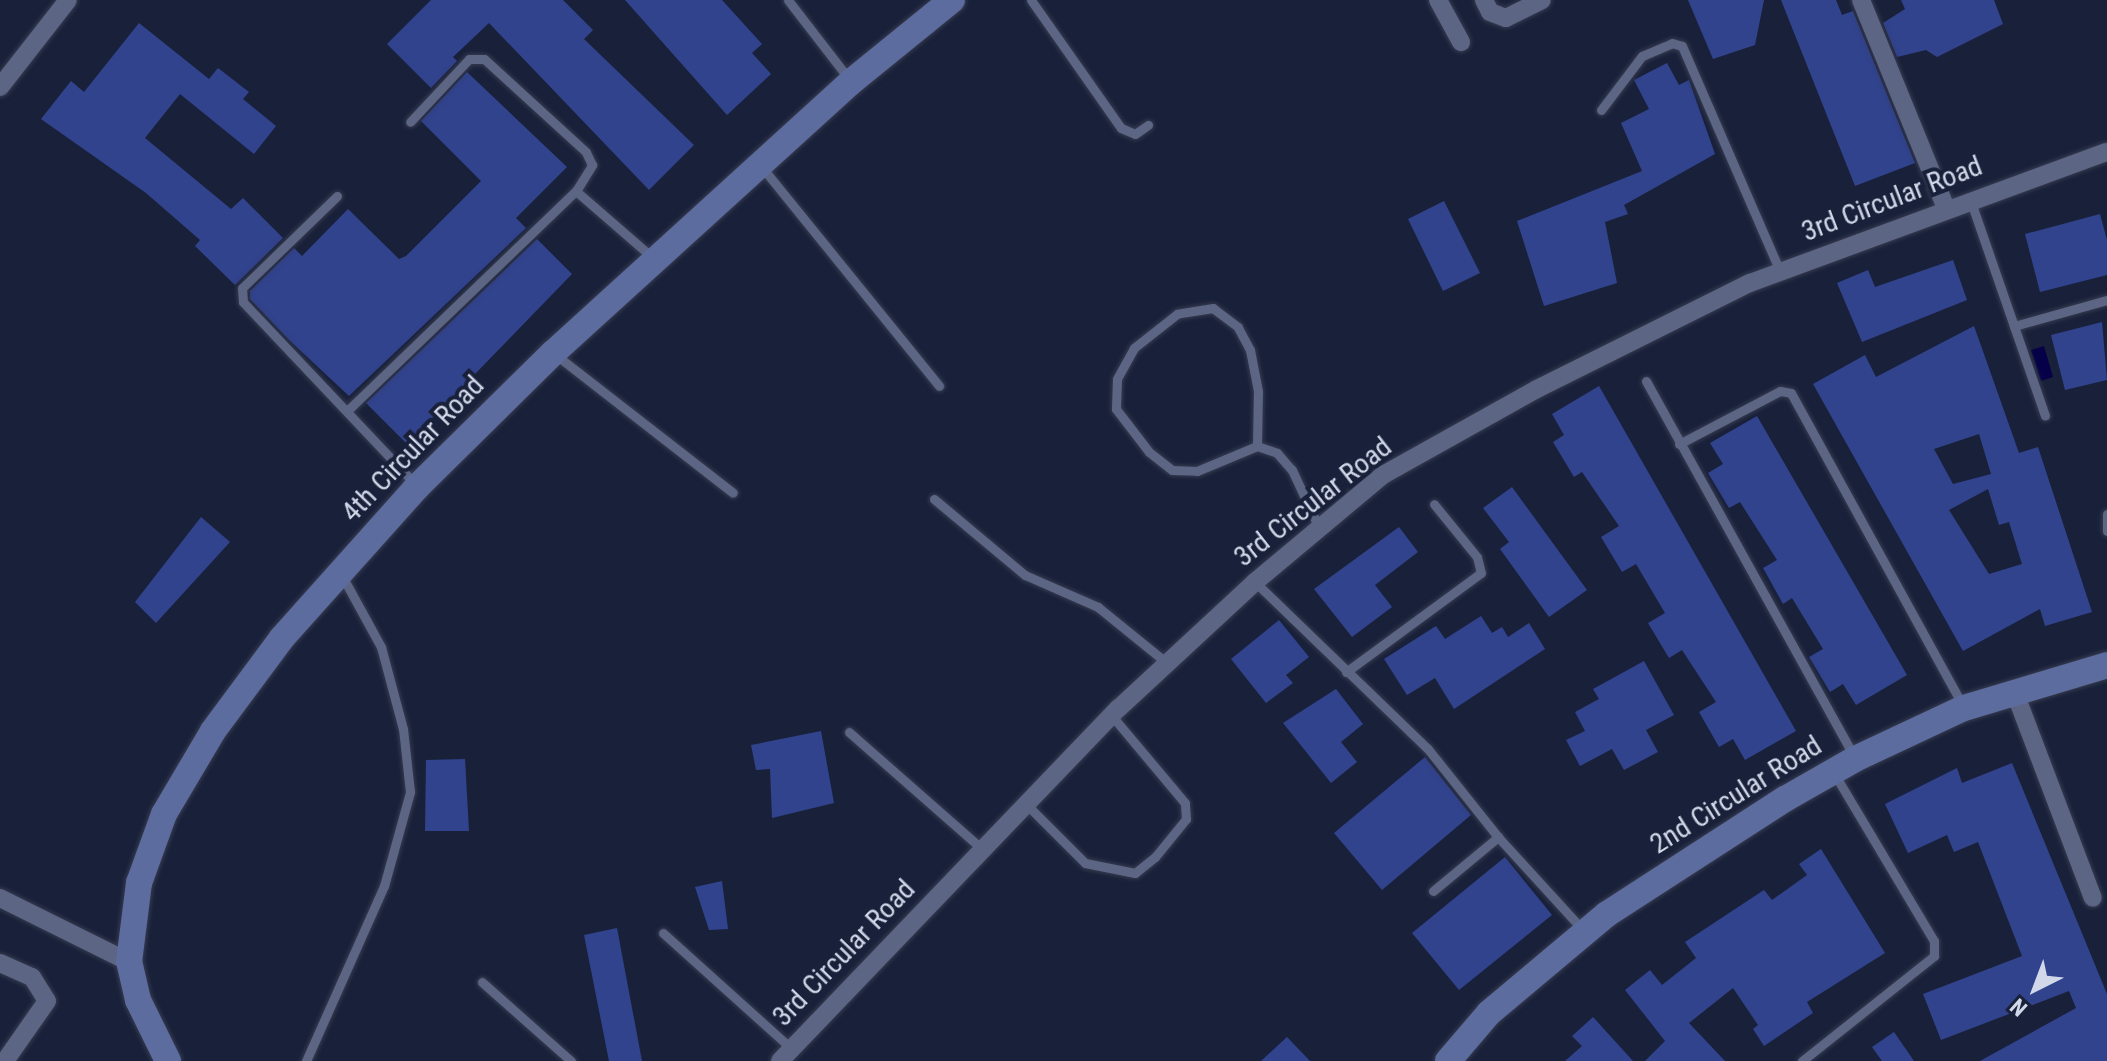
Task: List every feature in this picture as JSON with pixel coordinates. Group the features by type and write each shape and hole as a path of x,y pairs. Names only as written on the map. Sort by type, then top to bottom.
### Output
{"street":[{"path":"0,87 68,0"},
{"name":"4th Circular Road","path":"168,1061 138,1000 129,962 139,883 164,814 213,731 282,638 417,487 653,258 761,166 851,82 952,0"},
{"path":"1438,0 1461,42"},
{"path":"1484,0 1490,12 1506,18 1542,0"},
{"path":"1861,0 1946,208"},
{"name":"3rd Circular Road","path":"786,1055 1112,716 1255,582 1383,475 1498,411 1780,271 1969,199 2107,152"},
{"name":"2nd Circular Road","path":"1448,1061 1489,1013 1585,933 1844,766 1964,708 2107,665"},
{"path":"2015,693 2093,898"},
{"path":"0,898 129,962"},
{"path":"0,963 32,977 47,1001 5,1061"}],"lane":[{"path":"788,0 851,82"},
{"path":"1031,0 1121,128 1135,134 1148,125"},
{"path":"1601,110 1642,56 1672,43 1682,46 1780,271"},
{"path":"347,411 590,176 592,165 586,152 484,59 469,59 410,122"},
{"path":"761,166 939,386"},
{"path":"576,191 653,258"},
{"path":"337,196 242,288 243,302 417,487"},
{"path":"1969,199 2045,416"},
{"path":"2014,326 2107,300"},
{"path":"1257,446 1258,391 1250,350 1238,327 1213,308 1177,314 1134,348 1117,379 1116,409 1149,452 1172,470 1197,471 1257,446 1277,453 1292,470 1319,528"},
{"path":"553,353 733,493"},
{"path":"1646,381 1934,941 1934,956 1802,1061"},
{"path":"1679,444 1780,391 1791,393 1964,708"},
{"path":"934,499 1025,575 1098,607 1167,663"},
{"path":"1346,672 1481,573 1477,557 1434,504"},
{"path":"2107,514 2107,531"},
{"path":"306,1061 384,886 410,792 403,729 381,647 340,573"},
{"path":"1255,582 1428,749 1498,837 1585,933"},
{"path":"1026,804 1085,863 1135,873 1155,857 1186,819 1185,803 1112,716"},
{"path":"849,732 982,849"},
{"path":"1433,891 1498,837"},
{"path":"663,933 786,1055"},
{"path":"482,982 571,1061"}],"shaded area":[{"path":"2044,346 2053,377 2041,381 2031,350"}],"building":[{"path":"431,0 563,0 593,30 584,39 694,145 649,190 489,23 453,57 457,61 431,88 387,44"},
{"path":"625,0 722,0 762,44 752,53 771,74 727,115"},
{"path":"1688,0 1764,0 1755,45 1713,59"},
{"path":"1781,0 1836,0 1842,15 1853,11 1915,163 1855,186"},
{"path":"1901,0 1994,0 2003,24 1937,57 1926,50 1897,57 1883,23 1905,9"},
{"path":"139,23 209,79 218,68 249,92 243,99 276,126 254,154 180,94 145,138 231,209 243,198 283,238 235,285 195,246 200,240 146,193 41,119 71,81 84,92"},
{"path":"1667,63 1679,85 1689,80 1715,154 1624,205 1628,214 1605,222 1617,283 1544,306 1517,221 1642,171 1621,123 1649,109 1634,80"},
{"path":"467,72 567,167 516,218 526,228 349,396 250,299 250,291 294,248 302,256 348,209 399,259 406,256 481,181 421,121"},
{"path":"1444,201 1480,273 1443,291 1408,219"},
{"path":"2100,214 2107,240 2107,275 2040,292 2025,234"},
{"path":"537,239 572,274 407,444 366,403"},
{"path":"1953,260 1967,300 1862,342 1837,283 1868,270 1875,287"},
{"path":"2102,322 2107,380 2065,390 2051,335"},
{"path":"1974,326 2019,453 2038,447 2092,612 2045,626 2040,609 1963,651 1813,384 1865,355 1876,377","holes":["1979,434 1991,474 1953,484 1934,449","1988,489 1999,525 2009,522 2022,564 1989,574 1949,510"]},
{"path":"1599,386 1796,731 1745,760 1733,739 1719,747 1699,712 1716,702 1682,650 1669,658 1648,623 1665,613 1636,564 1622,572 1601,537 1619,526 1582,472 1574,477 1553,442 1564,435 1552,414"},
{"path":"1757,416 1907,675 1856,705 1843,684 1830,692 1809,657 1823,649 1792,598 1783,604 1763,568 1777,560 1740,502 1729,508 1708,473 1723,464 1710,443"},
{"path":"1512,487 1587,590 1549,617 1500,549 1509,542 1483,508"},
{"path":"201,517 230,542 156,623 135,602"},
{"path":"1399,527 1418,552 1375,585 1392,607 1352,637 1314,589"},
{"path":"1481,616 1492,633 1502,627 1508,637 1529,623 1545,649 1454,709 1435,678 1407,695 1384,659 1436,626 1445,639"},
{"path":"1279,620 1309,657 1286,675 1293,683 1266,703 1231,659"},
{"path":"1644,661 1674,715 1646,730 1658,752 1624,770 1612,749 1580,766 1566,740 1585,731 1575,712 1599,699 1593,689"},
{"path":"1336,689 1363,724 1341,742 1357,762 1331,783 1283,723"},
{"path":"821,731 834,803 772,818 770,769 756,770 751,745"},
{"path":"1425,757 1471,815 1382,890 1334,833"},
{"path":"465,759 469,831 425,831 426,760"},
{"path":"2012,763 2107,994 2107,1061 1980,1061 2076,1008 2069,991 1941,1040 1923,994 2022,956 1978,842 1954,852 1947,835 1908,853 1885,804 1957,768 1962,783"},
{"path":"1821,849 1885,953 1807,1002 1813,1013 1764,1046 1753,1029 1758,1025 1733,988 1689,1023 1725,1061 1645,1061 1665,1041 1625,990 1650,970 1662,985 1696,958 1685,942 1764,890 1772,900 1807,875 1799,864"},
{"path":"1505,857 1552,915 1459,990 1412,933"},
{"path":"722,881 728,929 709,930 695,887"},
{"path":"617,928 642,1061 609,1061 584,935"},
{"path":"1593,1017 1633,1061 1565,1061 1582,1046 1572,1036"},
{"path":"1894,1032 1914,1061 1882,1061 1872,1047"},
{"path":"1287,1037 1310,1061 1261,1061"}]}
